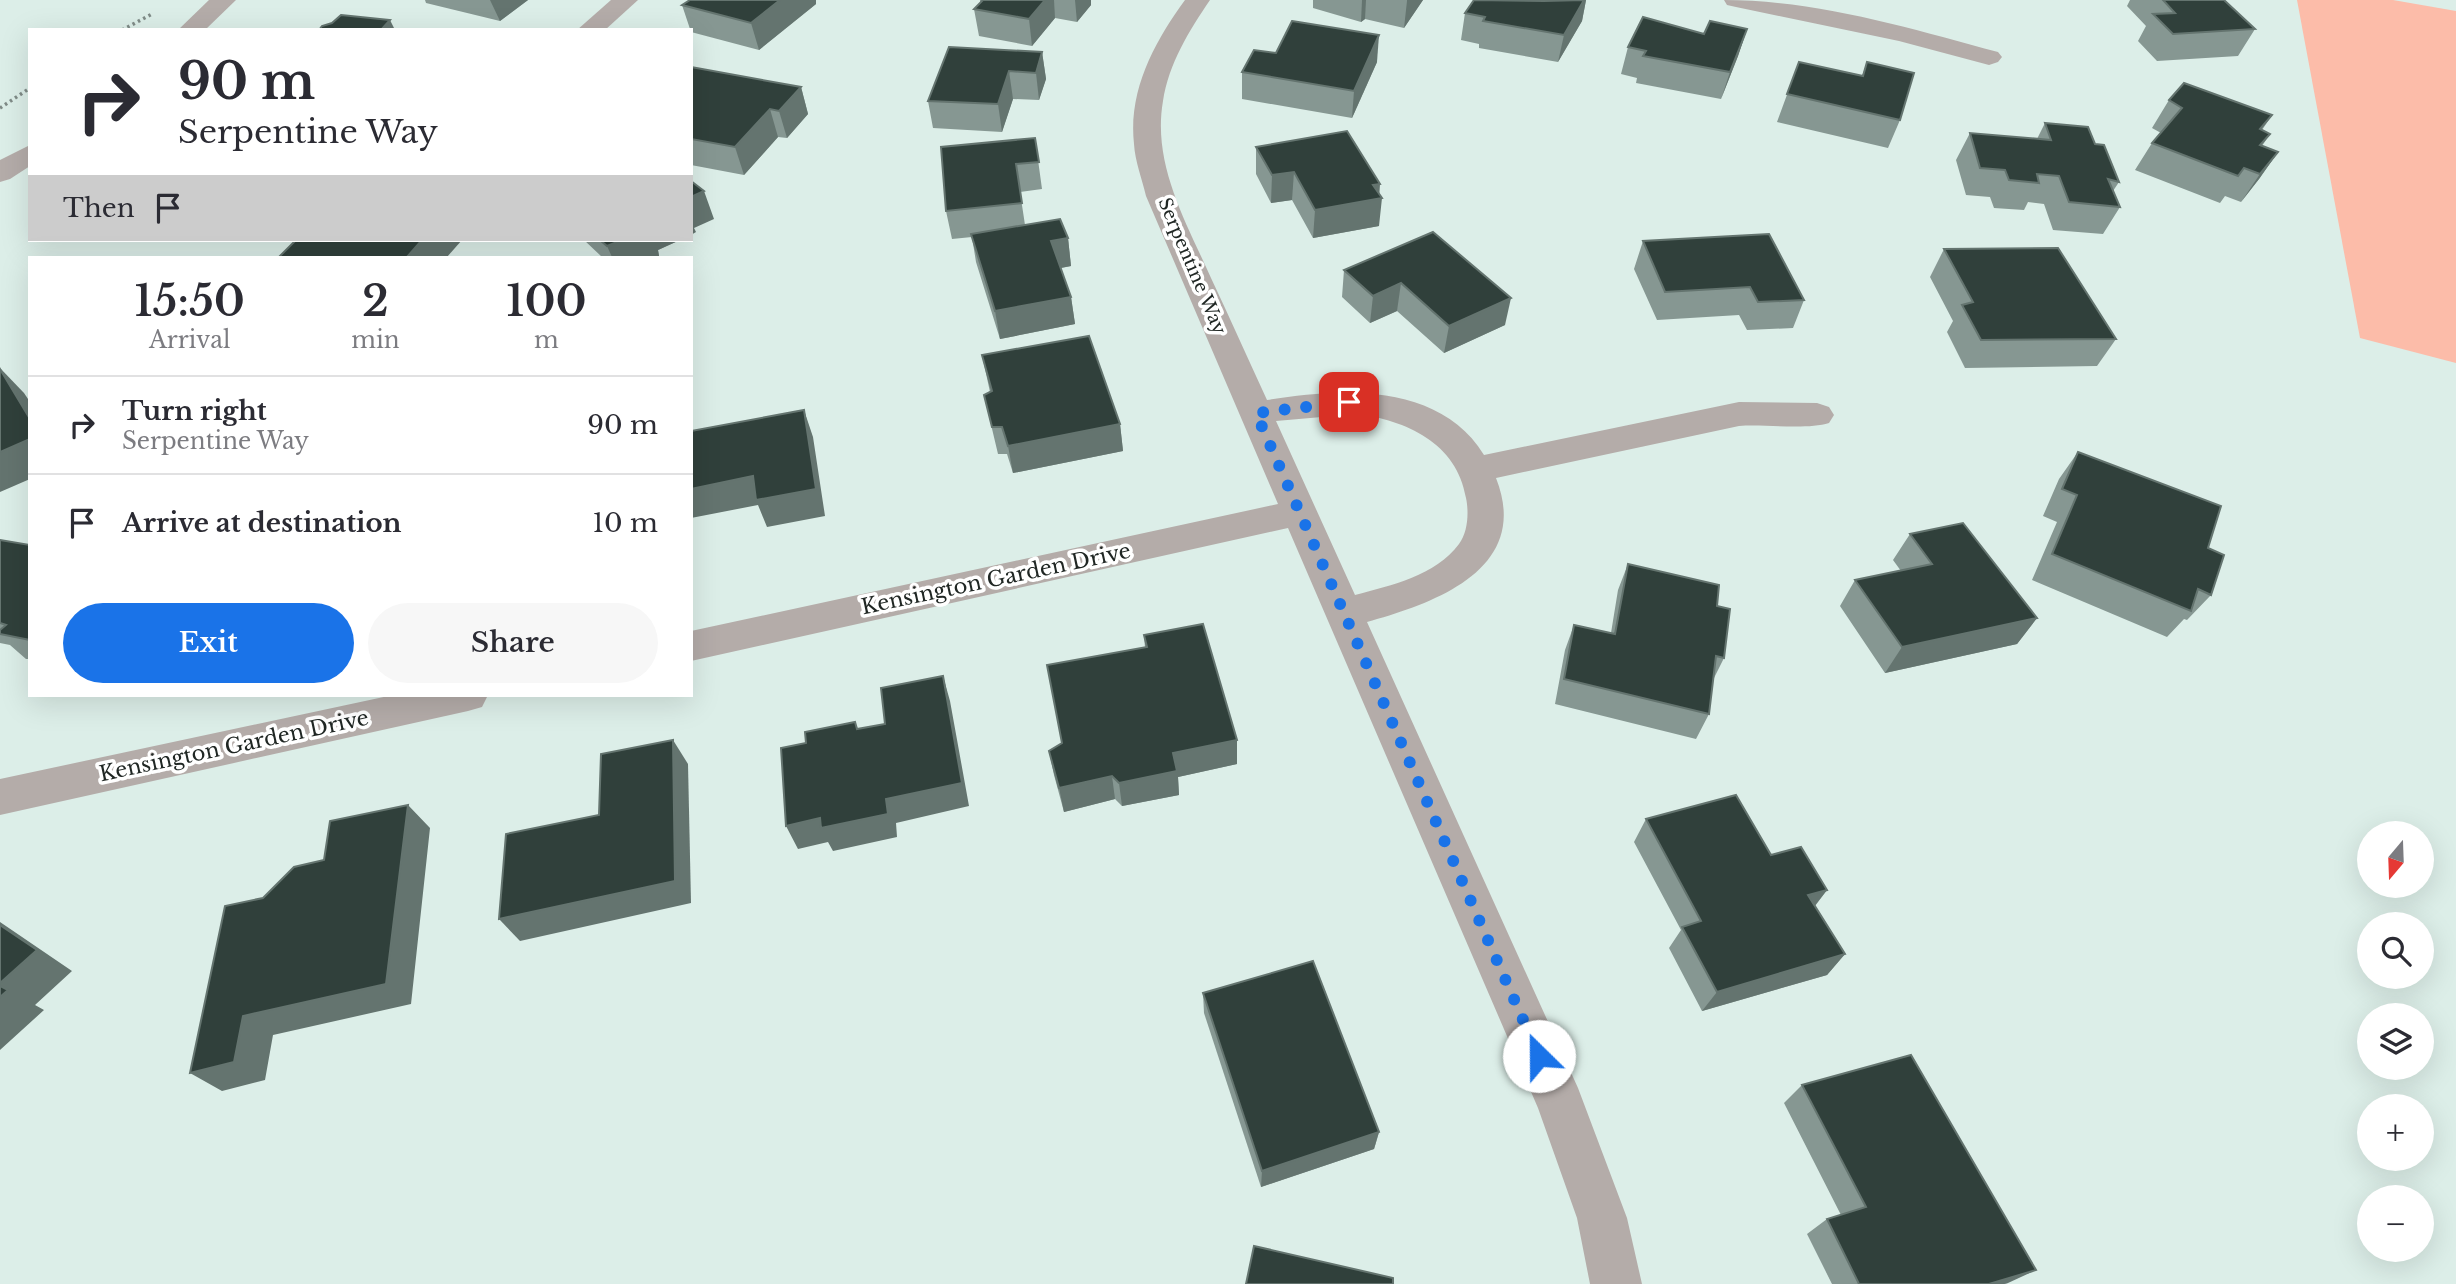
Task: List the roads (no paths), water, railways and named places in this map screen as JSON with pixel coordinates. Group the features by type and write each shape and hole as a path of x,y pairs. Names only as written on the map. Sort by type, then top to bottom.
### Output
{"street":[{"path":"192,28 224,0"},
{"path":"592,28 626,0"},
{"name":"Serpentine Way","path":"1198,0 1177,28 1161,58 1147,106 1147,141 1160,196 1561,1105 1602,1218 1616,1284"},
{"path":"1737,0 1901,34 1989,57"},
{"path":"0,173 28,154"},
{"path":"1256,413 1349,402 1387,407 1423,420 1453,439 1477,469 1487,494 1486,525 1473,554 1427,589 1346,613"},
{"path":"1477,469 1739,414 1777,412 1817,415"},
{"name":"Kensington Garden Drive","path":"693,646 1300,512"},
{"name":"Kensington Garden Drive","path":"0,797 459,697"}]}
